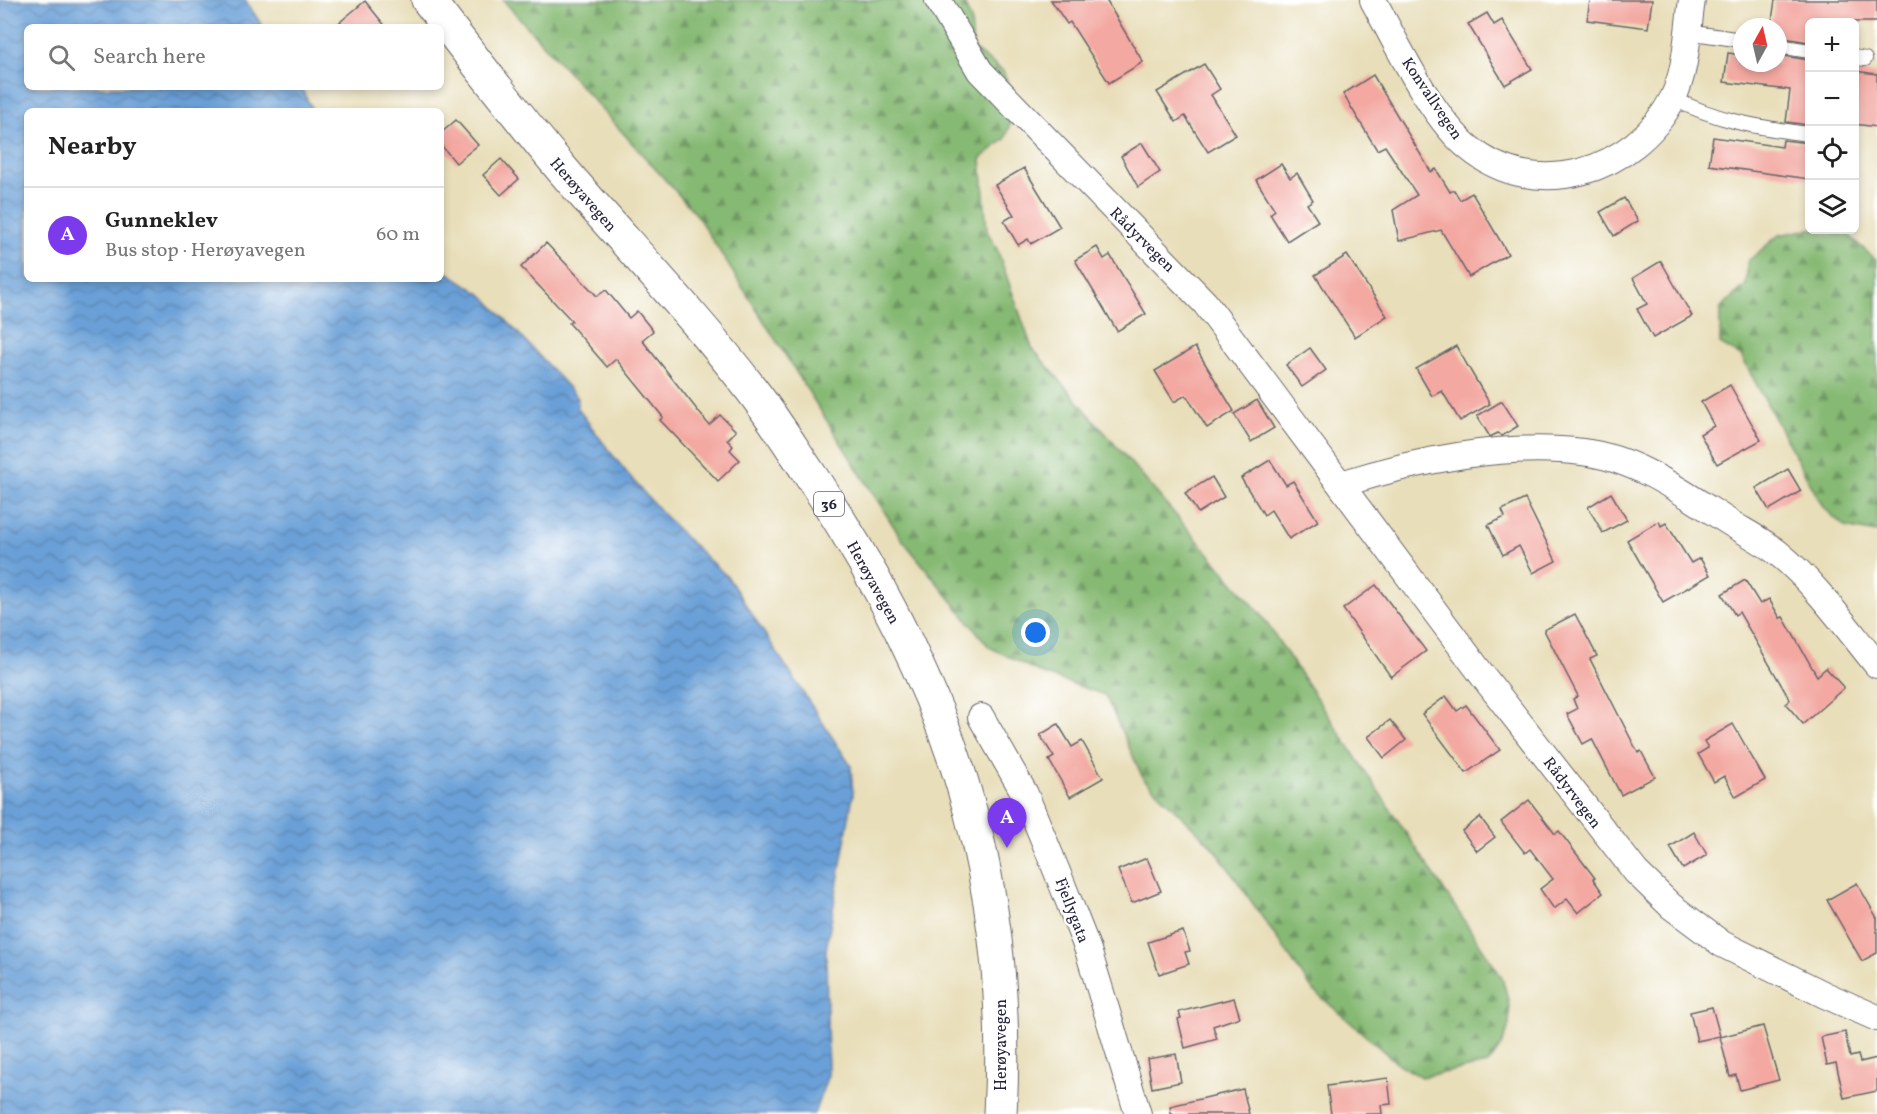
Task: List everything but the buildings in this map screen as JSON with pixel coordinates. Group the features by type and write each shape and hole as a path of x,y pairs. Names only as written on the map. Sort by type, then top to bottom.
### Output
{"highway":[{"name":"Herøyavegen","path":"428,0 527,126 751,389 829,504 892,612 938,712 972,812 983,862 999,975 1000,1114"}],"street":[{"name":"Rådyrvegen","path":"938,0 981,71 1205,303 1486,680 1636,872 1671,906 1722,944 1877,1018"},
{"name":"Konvallvegen","path":"1373,0 1428,96 1469,148 1490,162 1518,173 1545,178 1576,174 1602,166 1628,152 1648,134 1672,98 1681,74 1692,0"},
{"path":"1341,484 1394,467 1521,450 1582,452 1611,458 1648,473 1778,553 1829,605 1877,665"},
{"name":"Fjellygata","path":"981,717 1025,794 1059,874 1088,950 1138,1114"}],"lane":[{"path":"1687,32 1733,39"},
{"path":"1787,47 1805,50"},
{"path":"1672,98 1697,111 1751,127 1805,134"}],"green space":[{"path":"503,0 962,0 971,19 973,49 1003,71 1012,93 1013,116 1005,139 981,158 987,231 997,249 1032,348 1260,613 1501,976 1510,1012 1509,1023 1503,1043 1488,1064 1421,1077 1398,1064 1312,989 1215,849 1143,778 1105,695 1043,674 989,647 901,538 696,214"},
{"path":"1805,230 1805,234 1847,234 1877,261 1877,533 1845,527 1823,507 1741,356 1720,344 1720,308 1746,285 1748,261 1779,235"}],"water":[{"path":"0,0 245,0 261,24 24,24 24,90 302,90 312,108 24,108 24,282 444,282 444,270 484,296 578,398 577,407 647,496 686,538 727,576 851,766 853,795 826,950 828,1075 814,1114 0,1114"}],"place":[{"name":"Gunneklev","path":"1007,848"}]}
